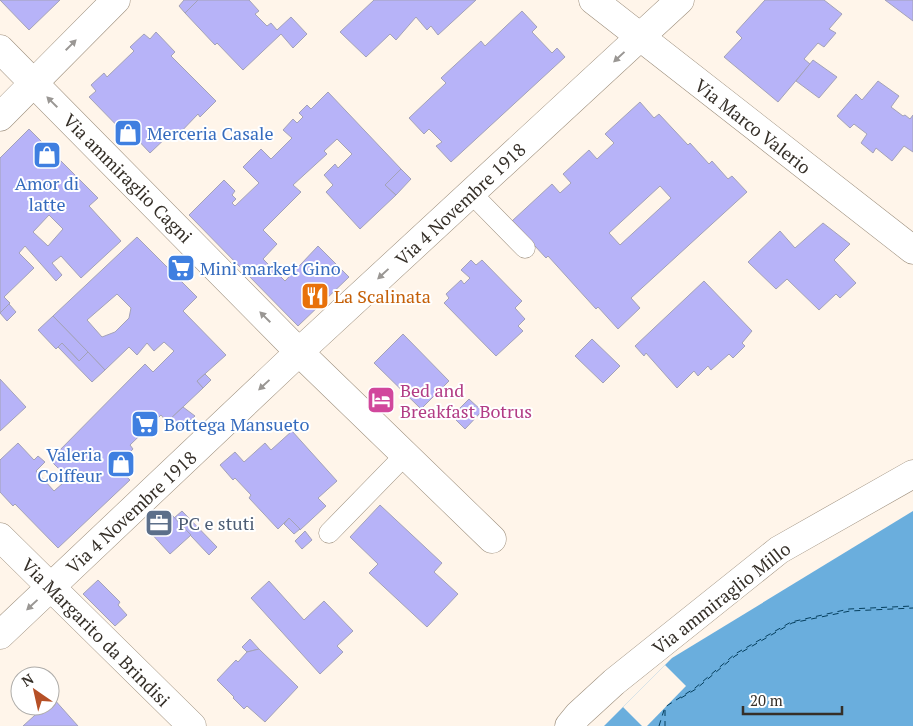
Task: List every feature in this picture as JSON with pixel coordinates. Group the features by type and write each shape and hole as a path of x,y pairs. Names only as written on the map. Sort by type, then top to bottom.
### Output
{"street":[{"path":"0,117 116,0"},
{"name":"Via Marco Valerio","path":"593,0 913,250"},
{"name":"Via 4 Novembre 1918","path":"0,635 300,352 680,0"},
{"name":"Via ammiraglio Cagni","path":"0,49 300,352 492,539"},
{"name":"Via ammiraglio Millo","path":"569,726 578,715 614,682 779,550 913,474"},
{"name":"Via Margarito da Brindisi","path":"0,537 192,726"}],"lane":[{"path":"472,193 525,248"},
{"path":"329,533 406,454"}],"water":[{"path":"913,511 913,726 604,726 672,658"}],"pier":[{"path":"665,665 686,686 647,726 642,726 623,707"}],"building":[{"path":"0,0 60,0 29,30"},
{"path":"184,0 198,0 185,13 179,6"},
{"path":"198,0 249,0 259,11 255,14 267,26 271,23 277,30 291,17 307,34 293,48 281,34 243,70 217,43 215,45 185,13"},
{"path":"374,0 476,0 438,35 431,26 427,30 416,17 396,40 390,34 366,57 340,32"},
{"path":"765,0 824,0 842,14 829,29 836,33 824,47 818,43 804,59 810,64 778,102 724,57 742,38 736,32"},
{"path":"885,0 913,0 913,21"},
{"path":"522,11 537,27 532,32 552,53 557,48 565,57 451,162 436,146 442,142 429,129 424,134 409,118 446,83 441,78 481,41 485,46"},
{"path":"156,32 175,52 171,56 216,101 200,117 198,114 176,137 172,132 150,153 135,137 131,140 89,97 96,91 91,85 104,73 107,77 134,51 130,47 144,34 150,39"},
{"path":"813,60 837,77 819,98 796,81"},
{"path":"878,81 899,96 891,107 910,119 913,115 913,152 904,146 892,161 876,148 873,153 861,143 867,134 854,124 850,128 837,116 856,94 862,100"},
{"path":"328,92 401,169 385,185 396,195 360,229 326,192 333,185 324,175 335,164 338,168 352,154 337,139 324,151 327,154 293,185 301,192 263,230 277,244 263,259 285,281 318,246 349,277 298,326 189,215 224,180 235,191 232,195 236,199 232,203 235,206 259,183 243,167 261,149 271,159 292,138 283,130 293,119 297,123 303,117 299,113 307,105 311,109"},
{"path":"640,102 654,118 659,114 709,164 712,161 728,179 732,176 747,192 631,298 640,308 618,329 598,307 596,309 548,256 546,258 512,221 552,184 560,193 571,183 563,174 589,150 597,159 614,143 605,134","holes":["660,186 671,198 620,245 609,233"]},
{"path":"29,129 98,198 89,206 121,241 81,278 61,256 52,263 62,275 56,281 25,246 19,253 34,268 4,297 10,303 0,313 0,158","holes":["49,215 63,229 48,246 33,232"]},
{"path":"401,169 411,179 396,195 385,185"},
{"path":"823,223 850,244 834,260 856,283 840,298 836,294 819,310 787,279 776,289 748,262 780,231 795,248"},
{"path":"137,237 197,297 183,311 226,355 197,381 203,388 167,422 161,415 130,445 133,449 116,467 130,480 58,548 15,504 13,506 0,492 0,460 18,443 34,460 38,456 45,462 36,471 54,491 63,483 55,476 60,470 50,460 145,364 153,372 174,351 164,342 154,351 147,343 137,355 129,347 105,370 53,316","holes":["117,294 131,308 129,318 115,332 102,337 87,320"]},
{"path":"471,260 476,265 482,260 522,301 515,308 525,319 518,326 523,331 496,356 444,303 449,298 446,294 461,280 464,284 470,278 461,270"},
{"path":"704,281 752,331 742,343 745,346 733,358 729,354 711,370 708,366 698,376 694,371 677,388 646,353 644,356 635,346"},
{"path":"9,304 16,312 7,321 0,313"},
{"path":"53,316 88,352 79,361 62,343 56,349 38,330"},
{"path":"403,334 449,381 421,409 374,363"},
{"path":"592,339 620,366 603,383 575,356"},
{"path":"62,343 79,361 88,352 105,370 92,382 58,347"},
{"path":"205,374 211,380 203,388 197,381"},
{"path":"0,379 26,407 0,431"},
{"path":"469,399 482,411 465,429 452,416"},
{"path":"183,407 195,416 179,431 167,422"},
{"path":"292,431 337,481 318,498 326,506 300,530 289,518 278,529 249,498 251,495 235,478 233,480 220,465 235,452 244,462 265,443 271,450"},
{"path":"380,505 442,563 434,572 458,594 427,627 369,573 378,564 350,537"},
{"path":"182,511 217,547 209,555 174,518"},
{"path":"169,512 191,535 170,554 149,531"},
{"path":"289,518 300,529 294,534 284,524"},
{"path":"305,531 312,540 302,549 295,541"},
{"path":"98,580 120,602 118,605 127,615 115,626 83,594"},
{"path":"269,581 304,620 324,601 353,631 337,646 343,652 320,674 251,598"},
{"path":"250,639 259,649 247,652 242,647"},
{"path":"259,649 298,687 265,722 247,706 244,709 217,680 236,660 238,662 247,652"},
{"path":"60,706 78,726 23,726 34,716 60,716"}],"ferry route":[{"path":"659,726 665,707 695,688 735,654 791,622 849,609 913,606"},
{"path":"681,698 696,689 735,656 792,623 850,611 913,608"},
{"path":"665,710 665,726"}],"place":[{"name":"Merceria Casale","path":"128,133"},
{"name":"Amor di latte","path":"47,155"},
{"name":"Mini market Gino","path":"181,268"},
{"name":"La Scalinata","path":"315,296"},
{"name":"Bed and Breakfast Botrus","path":"381,400"},
{"name":"Bottega Mansueto","path":"145,424"},
{"name":"Valeria Coiffeur","path":"121,464"},
{"name":"PC e stuti","path":"159,523"}]}
